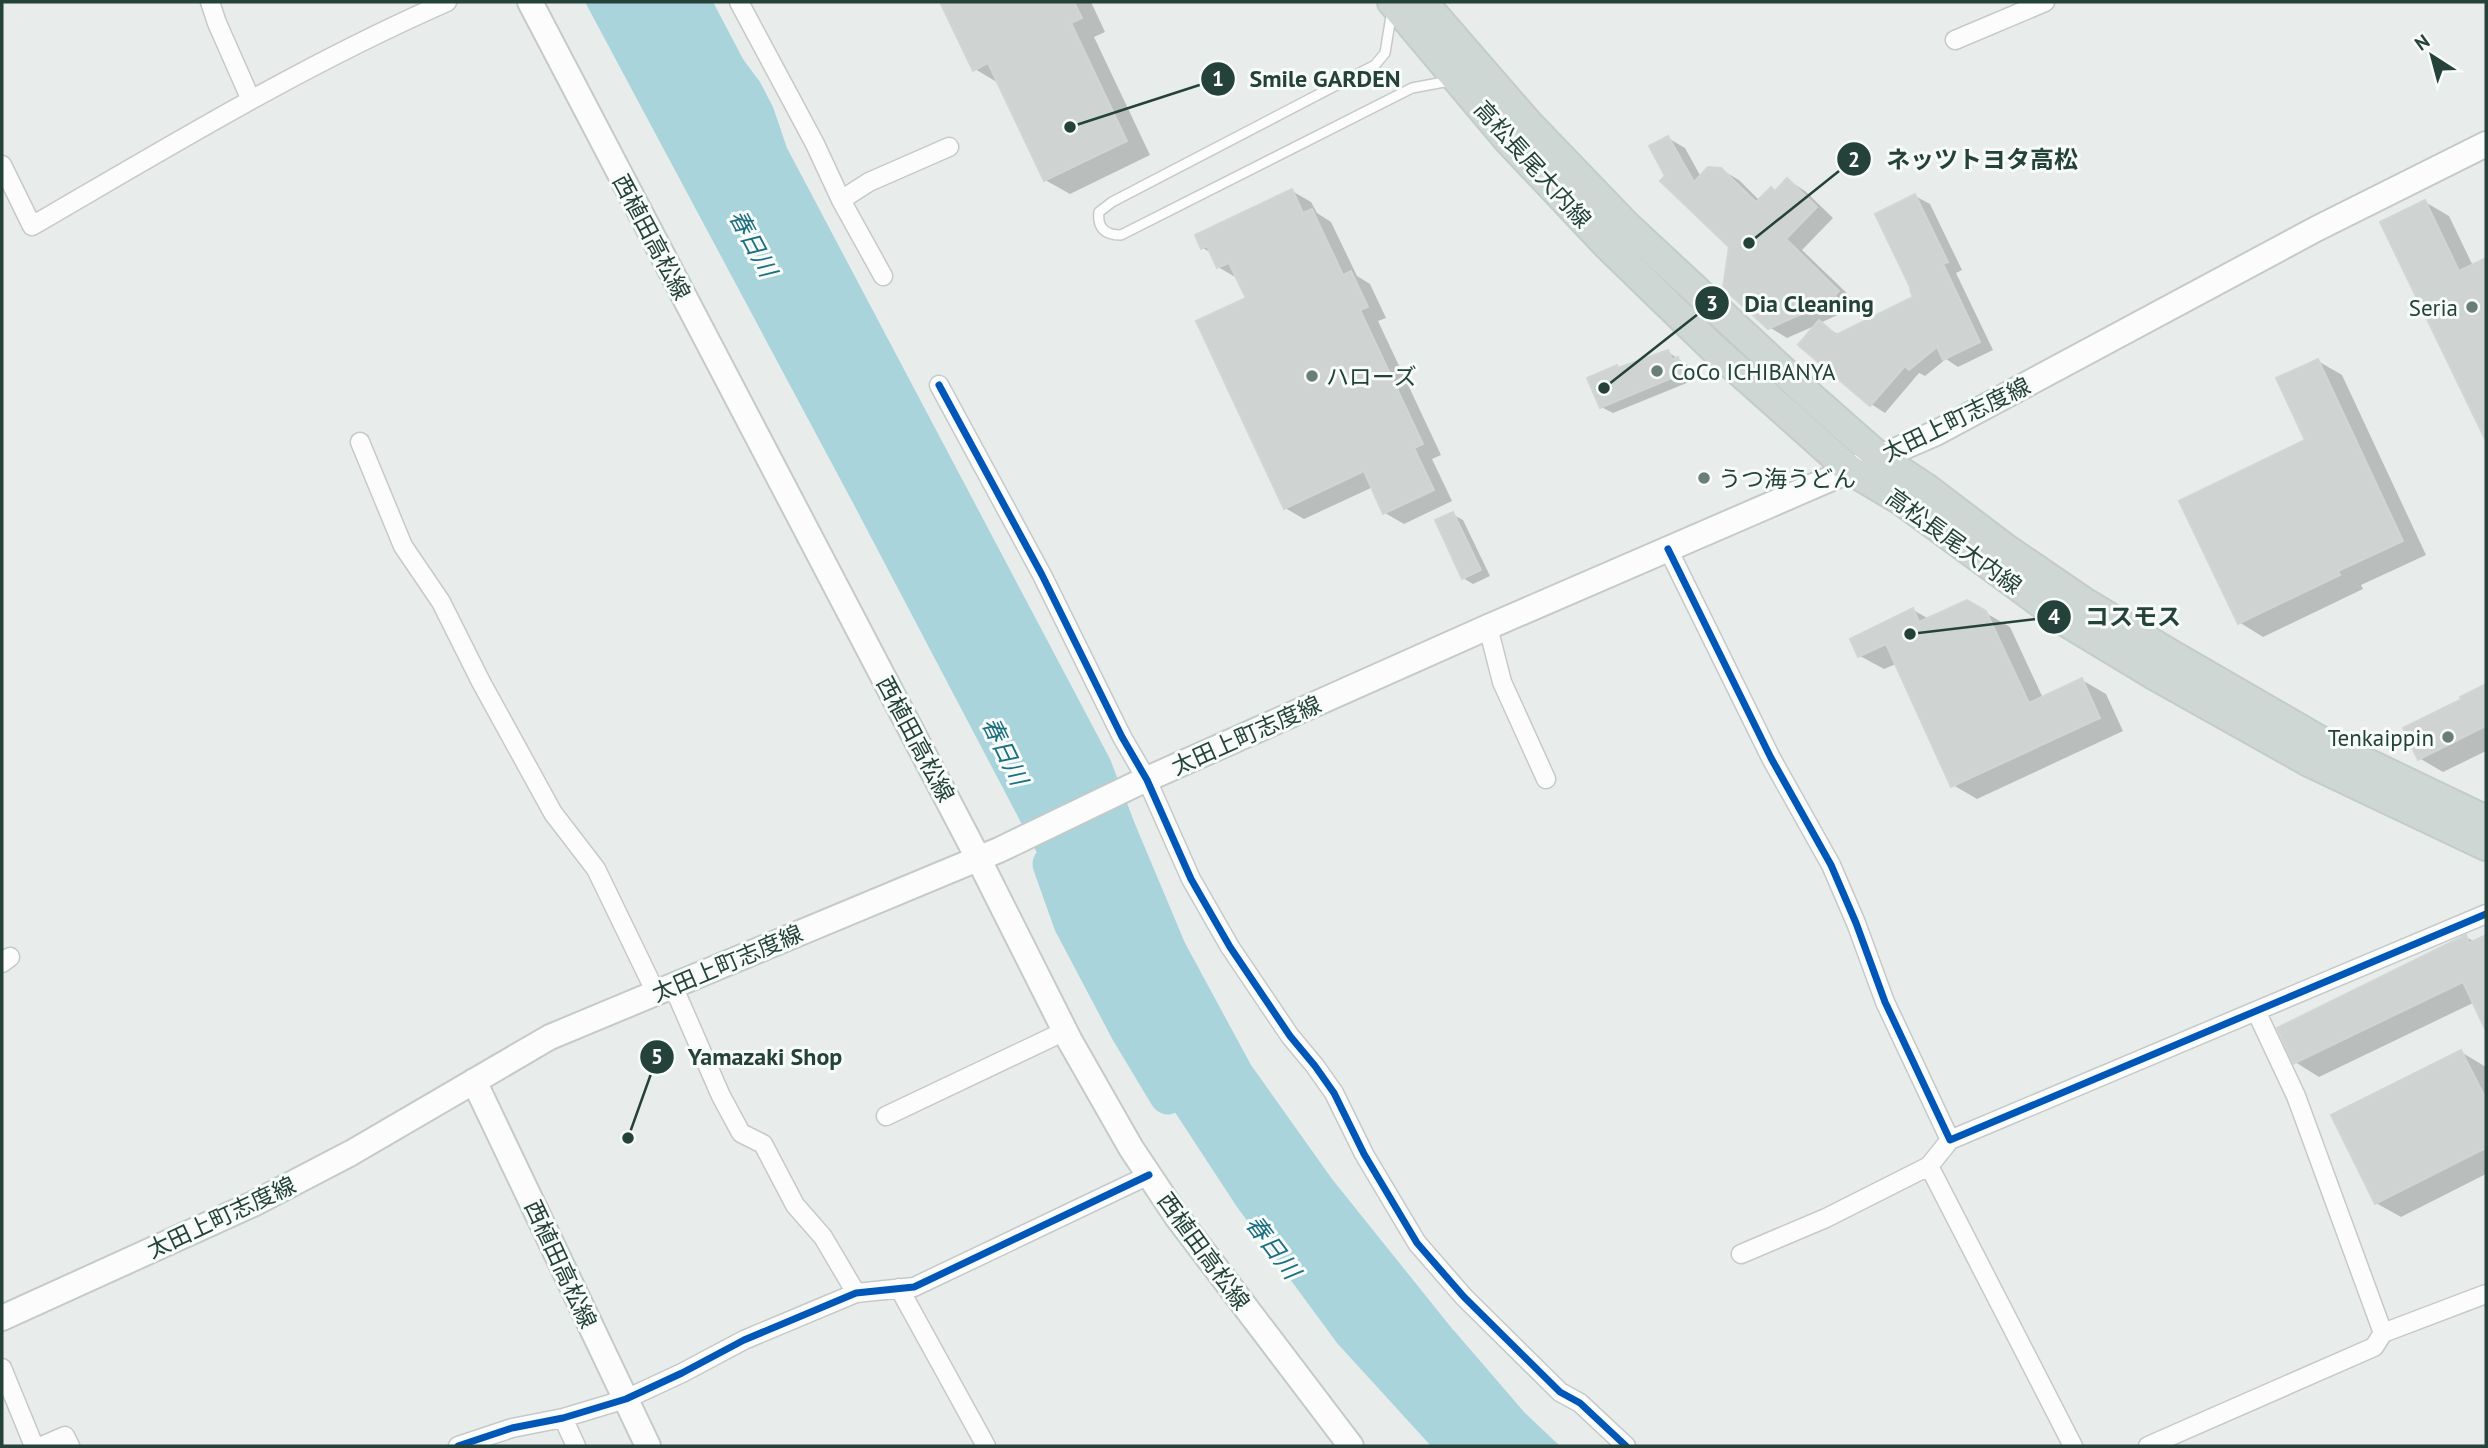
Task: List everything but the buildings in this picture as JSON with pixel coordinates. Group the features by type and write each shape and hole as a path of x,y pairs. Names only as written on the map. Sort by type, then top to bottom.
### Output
{"main road":[{"name":"西植田高松線","path":"530,2 988,854 1065,1031 1131,1149 1177,1217 1351,1446"},
{"name":"高松長尾大内線","path":"1392,2 1508,139 1607,245 1712,347 1850,470 1902,500 2068,623 2154,675 2309,762 2486,846"},
{"name":"高松長尾大内線","path":"1423,2 1527,122 1627,226 1879,457 1926,488 2004,548 2084,602 2167,652 2321,741 2486,820"},
{"name":"太田上町志度線","path":"2,1317 253,1204 351,1153 550,1037 988,854 1141,782 1488,627 1936,433 2316,229 2486,144"},
{"name":"西植田高松線","path":"474,1081 648,1446"}],"street":[{"path":"210,2 251,100"},
{"path":"2,165 32,226 251,100 385,29 447,2"},
{"path":"739,2 883,276"},
{"path":"1955,40 2045,2"},
{"path":"841,200 869,182 949,147"},
{"path":"939,385 1042,575 1122,737 1141,782 1191,879 1230,947 1290,1036 1334,1093 1364,1154 1417,1243 1464,1297 1560,1392 1580,1403 1626,1446"},
{"path":"360,442 402,546 441,602 481,682 553,813 596,869 741,1133 763,1144 795,1205 823,1237 856,1293"},
{"path":"1668,549 1771,758 1831,865 1885,1002 1950,1140"},
{"path":"1488,627 1502,682 1546,779"},
{"path":"1741,1254 1826,1218 1929,1166 1950,1140 2485,918"},
{"path":"2256,1011 2296,1096 2383,1333"},
{"path":"886,1116 1065,1031"},
{"path":"1929,1166 2073,1446"},
{"path":"458,1446 512,1428 563,1418 626,1399 744,1340 856,1293 914,1287 1149,1175"},
{"path":"899,1288 986,1446"},
{"path":"2148,1446 2374,1347 2383,1333 2486,1294"},
{"path":"2,1368 34,1446"},
{"path":"563,1418 576,1446"},
{"path":"42,1446 65,1436 70,1446"}],"lane":[{"path":"1392,2 1385,53 1375,65 1112,202 1099,212 1098,220 1102,230 1121,235 1412,88 1444,82 1463,86"}],"water":[{"path":"585,2 713,2 743,59 760,82 773,107 787,148 1110,759 1185,943 1251,1065 1332,1179 1450,1326 1525,1413 1560,1446 1431,1446 1337,1343 1237,1207 1167,1100 853,503"}],"waterway":[{"name":"春日川","path":"1051,864 1072,923 1129,1031 1168,1096"}],"cycle path":[{"path":"939,385 1042,575 1122,737 1147,780 1191,879 1230,947 1290,1036 1334,1093 1364,1154 1417,1243 1464,1297 1560,1392 1580,1403 1626,1446"},
{"path":"1668,549 1771,758 1831,865 1885,1002 1950,1140 2486,914"},
{"path":"458,1446 512,1428 563,1418 626,1399 744,1340 856,1293 914,1287 1149,1175"}],"place":[{"name":"Smile GARDEN","path":"1070,127"},
{"name":"ネッツトヨタ高松","path":"1749,243"},
{"name":"Seria","path":"2472,307"},
{"name":"CoCo ICHIBANYA","path":"1657,371"},
{"name":"ハローズ","path":"1312,376"},
{"name":"Dia Cleaning","path":"1604,388"},
{"name":"うつ海うどん","path":"1704,478"},
{"name":"コスモス","path":"1910,634"},
{"name":"Tenkaippin","path":"2448,737"},
{"name":"Yamazaki Shop","path":"628,1138"}]}
